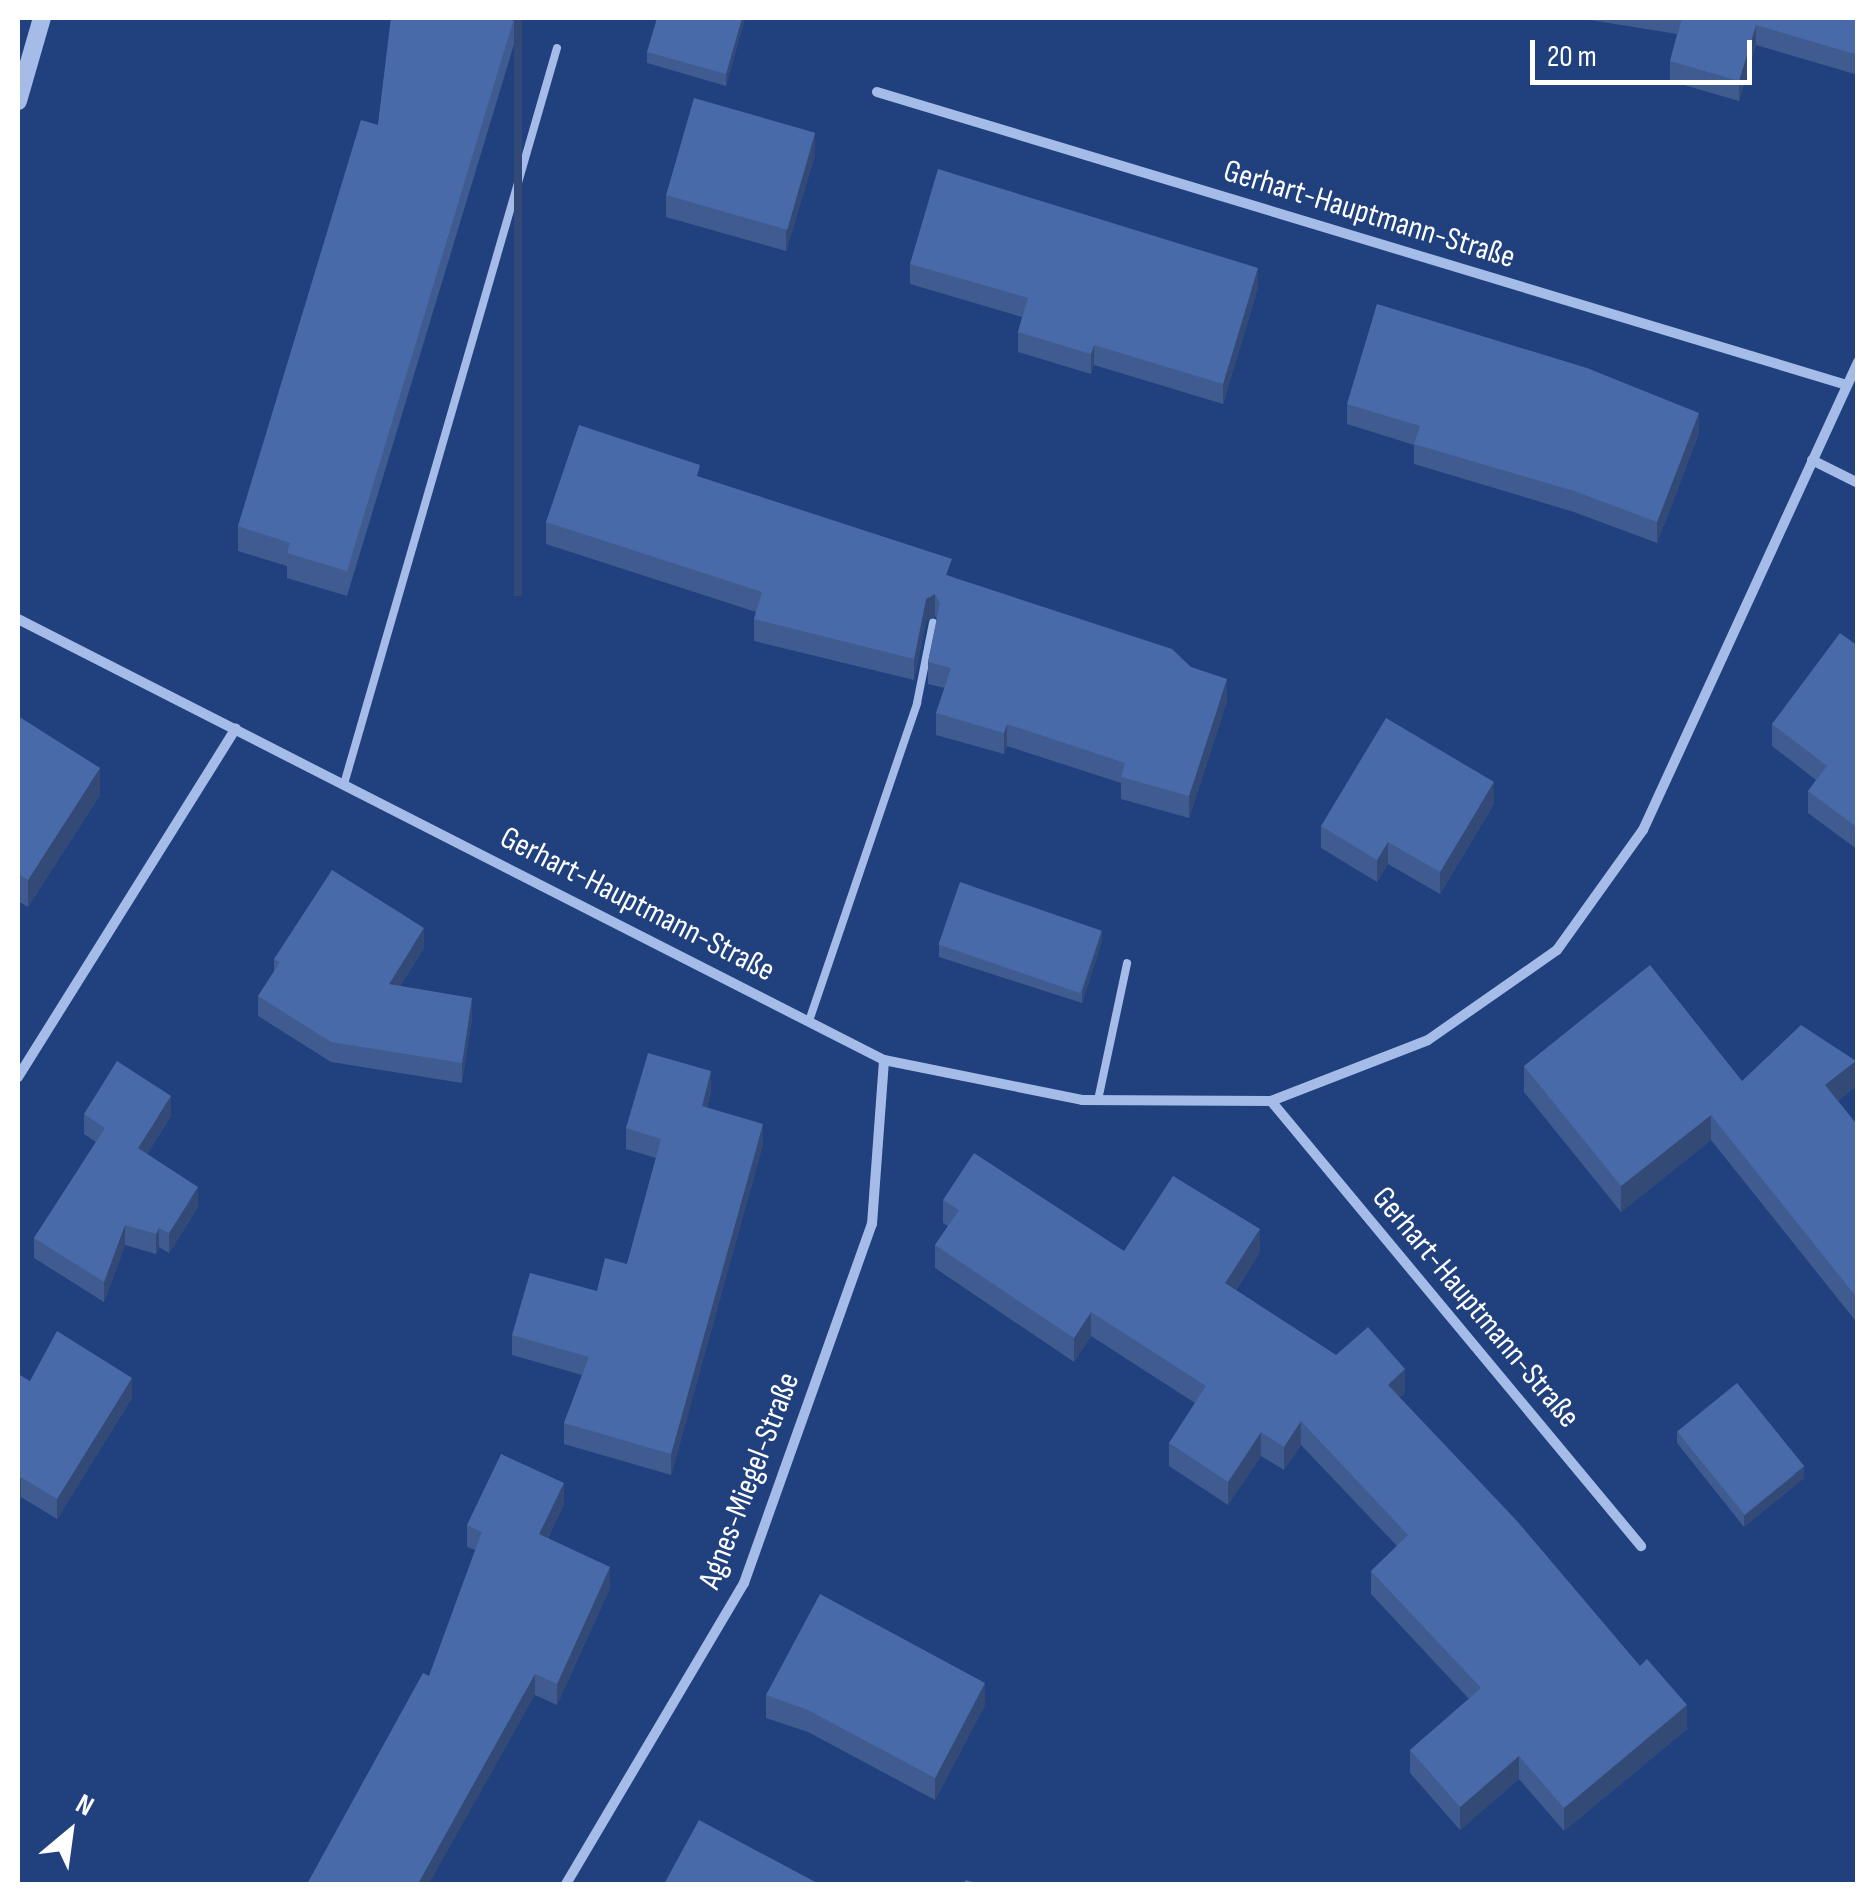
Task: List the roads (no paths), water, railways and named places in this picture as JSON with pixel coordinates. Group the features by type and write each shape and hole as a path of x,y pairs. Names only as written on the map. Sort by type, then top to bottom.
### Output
{"street":[{"path":"18,101 42,18"},
{"name":"Gerhart-Hauptmann-Straße","path":"877,92 1847,386"},
{"name":"Gerhart-Hauptmann-Straße","path":"18,619 884,1060 1098,1100 1271,1101 1428,1040 1557,950 1643,830 1858,362"},
{"path":"1812,460 1858,483"},
{"path":"18,1077 236,728"},
{"name":"Agnes-Miegel-Straße","path":"566,1884 744,1583 872,1224 884,1060"},
{"name":"Gerhart-Hauptmann-Straße","path":"1271,1101 1641,1546"}],"lane":[{"path":"344,784 558,48"},
{"path":"809,1022 917,703 933,623"},
{"path":"1098,1100 1126,963"}]}
